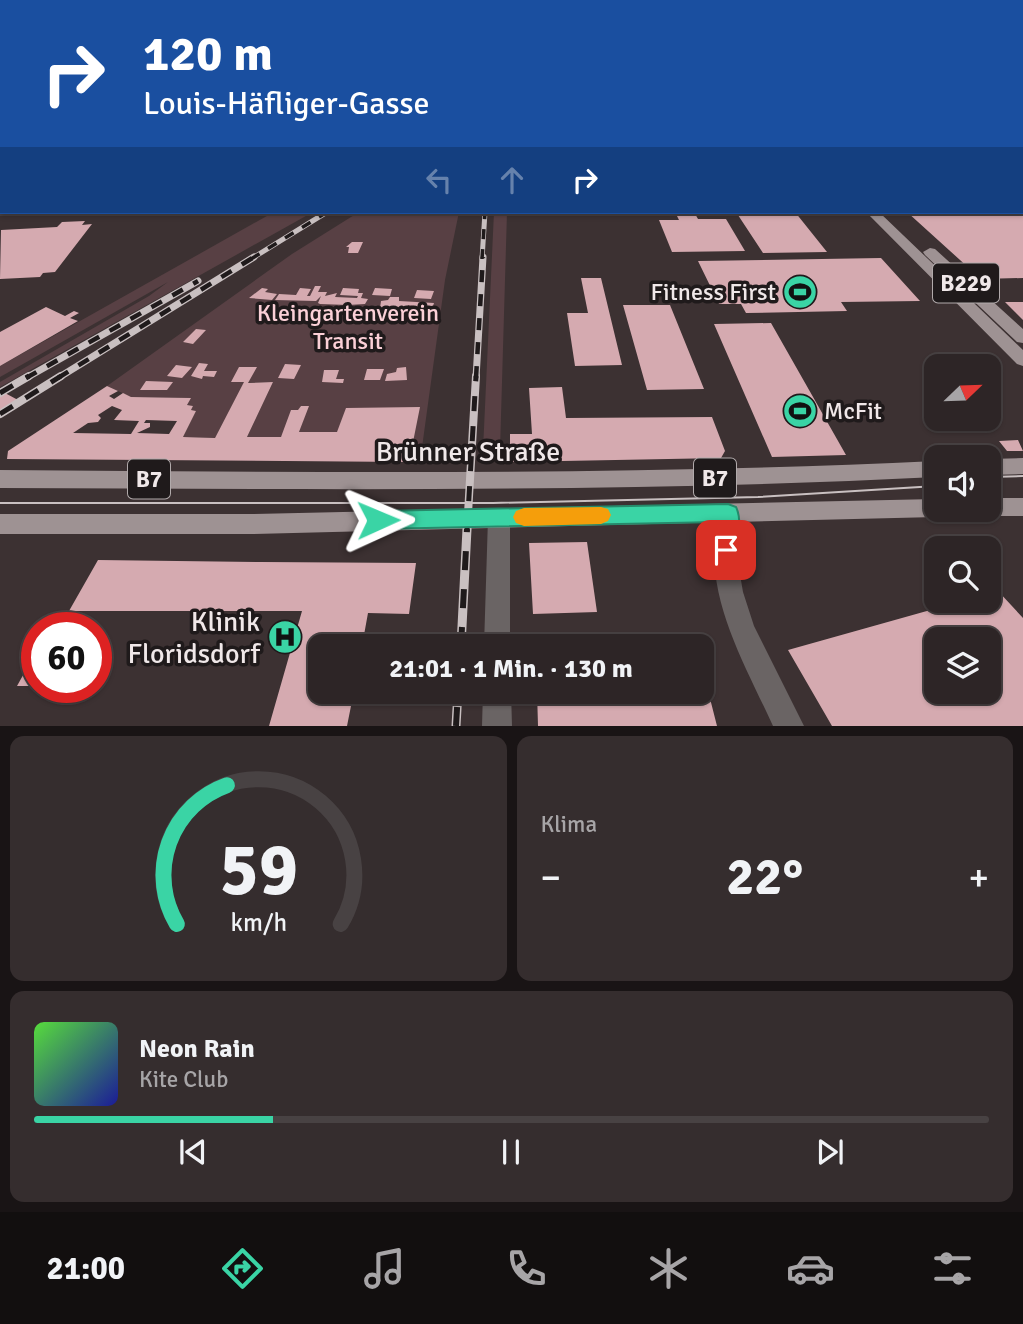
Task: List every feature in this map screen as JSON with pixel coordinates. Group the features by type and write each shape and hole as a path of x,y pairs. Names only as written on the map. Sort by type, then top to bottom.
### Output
{"main road":[{"name":"B229","path":"874,214 1023,360"},
{"name":"B229","path":"889,214 1023,338"},
{"path":"1001,467 1023,466"},
{"name":"Brünner Straße","path":"0,479 522,482 776,477 924,470"},
{"path":"1001,507 1023,507"},
{"name":"B7","path":"0,524 228,524 924,508"}],"street":[{"path":"728,513 725,568 729,590 736,612 789,726"},
{"path":"497,634 499,517"},
{"path":"497,704 497,726"}],"green space":[{"path":"270,214 309,214 0,387 0,382 149,296 168,282 0,377 0,366"},
{"name":"Kleingartenverein Transit","path":"356,214 459,214 445,280 420,462 327,461 337,433 299,432 308,406 301,406 281,437 247,437 273,382 244,383 215,438 183,437 196,411 191,410 193,406 187,405 190,398 131,397 107,386 292,254"},
{"path":"494,214 507,214 500,450 483,450"}],"building":[{"path":"676,214 695,214 698,219 726,219 745,251 672,252 659,220 679,220"},
{"path":"737,214 797,214 827,252 763,253"},
{"path":"909,214 1023,214 1023,278 981,279"},
{"path":"85,221 82,225 92,224 55,272 43,273 40,277 0,279 1,230 57,227 62,222"},
{"path":"352,242 363,242 358,253 348,253 349,247 346,247"},
{"path":"881,258 920,301 841,302 847,311 746,313 741,304 719,304 698,261"},
{"path":"581,278 601,278 622,365 575,366 567,313 588,313"},
{"path":"315,286 321,286 318,292 327,292 325,296 337,293 335,297 357,298 358,296 340,295 343,288 359,289 358,293 363,293 361,298 368,299 365,304 348,305 320,304 318,303 321,296 316,301 275,300 279,294 296,295 300,288 311,289 307,296 310,296"},
{"path":"262,288 268,289 265,292 277,294 272,300 249,298"},
{"path":"375,288 392,289 390,296 372,295"},
{"path":"417,290 434,291 431,299 414,298"},
{"path":"399,297 399,301 434,303 432,309 408,305 407,308 413,308 410,317 403,317 406,309 380,308 381,301"},
{"path":"1005,302 1023,302 1023,320"},
{"path":"623,305 670,305 704,389 647,390"},
{"path":"46,307 65,316 74,311 79,313 70,318 78,321 0,366 0,332"},
{"path":"771,323 846,455 772,457 714,324"},
{"path":"196,329 206,330 193,344 183,342"},
{"path":"199,363 208,364 204,371 217,371 214,377 203,376 202,379 191,376"},
{"path":"285,364 301,365 294,379 278,378"},
{"path":"176,365 192,367 182,378 167,376"},
{"path":"239,367 257,367 248,383 273,382 247,437 281,437 291,410 298,410 301,406 309,406 299,432 337,432 346,408 420,407 409,462 7,459 8,451 107,386 118,391 109,396 114,399 123,393 131,397 191,398 187,405 193,406 191,410 196,411 183,437 215,438 244,382 231,382","holes":["112,406 122,410 114,420 139,421 131,434 73,433 88,423 98,422 101,418 98,415","146,420 177,421 169,434 137,433 150,427 150,423 144,423"]},
{"path":"406,367 407,380 385,381 387,374 396,372 397,368"},
{"path":"367,369 384,369 380,380 364,380"},
{"path":"324,370 339,370 336,379 344,379 343,383 322,382"},
{"path":"146,381 173,382 167,390 140,390"},
{"path":"562,387 566,418 712,417 725,451 721,458 510,462 510,434 532,434 529,388"},
{"path":"5,393 18,400 0,411 0,396"},
{"path":"1018,440 1023,451 1007,451 999,441"},
{"path":"587,542 597,612 533,614 529,543"},
{"name":"Klinik Floridsdorf","path":"98,560 416,563 409,614 368,613 364,634 308,634 308,704 351,704 347,726 269,726 302,611 69,611"},
{"path":"1001,594 1023,618 1023,726 832,726 788,650 924,612 1001,613"},
{"path":"537,704 711,704 717,726 538,726"}],"tram line":[{"path":"1001,477 1023,476"},
{"path":"0,503 493,503 758,497 924,487"}],"railway":[{"path":"251,259 324,214"},
{"path":"482,259 485,214"},
{"path":"58,378 254,257"},
{"path":"476,378 483,257"},
{"path":"26,378 198,281"},
{"path":"0,393 29,376"},
{"path":"0,414 61,376"},
{"path":"467,531 476,376"},
{"path":"462,634 467,529"},
{"path":"456,726 457,704"}],"slow traffic":[{"path":"524,517 601,515"}],"place":[{"name":"Fitness First","path":"800,292"},
{"name":"McFit","path":"800,411"},
{"name":"Klinik Floridsdorf","path":"285,637"}],"route":[{"path":"378,520 728,513 726,550"}]}
